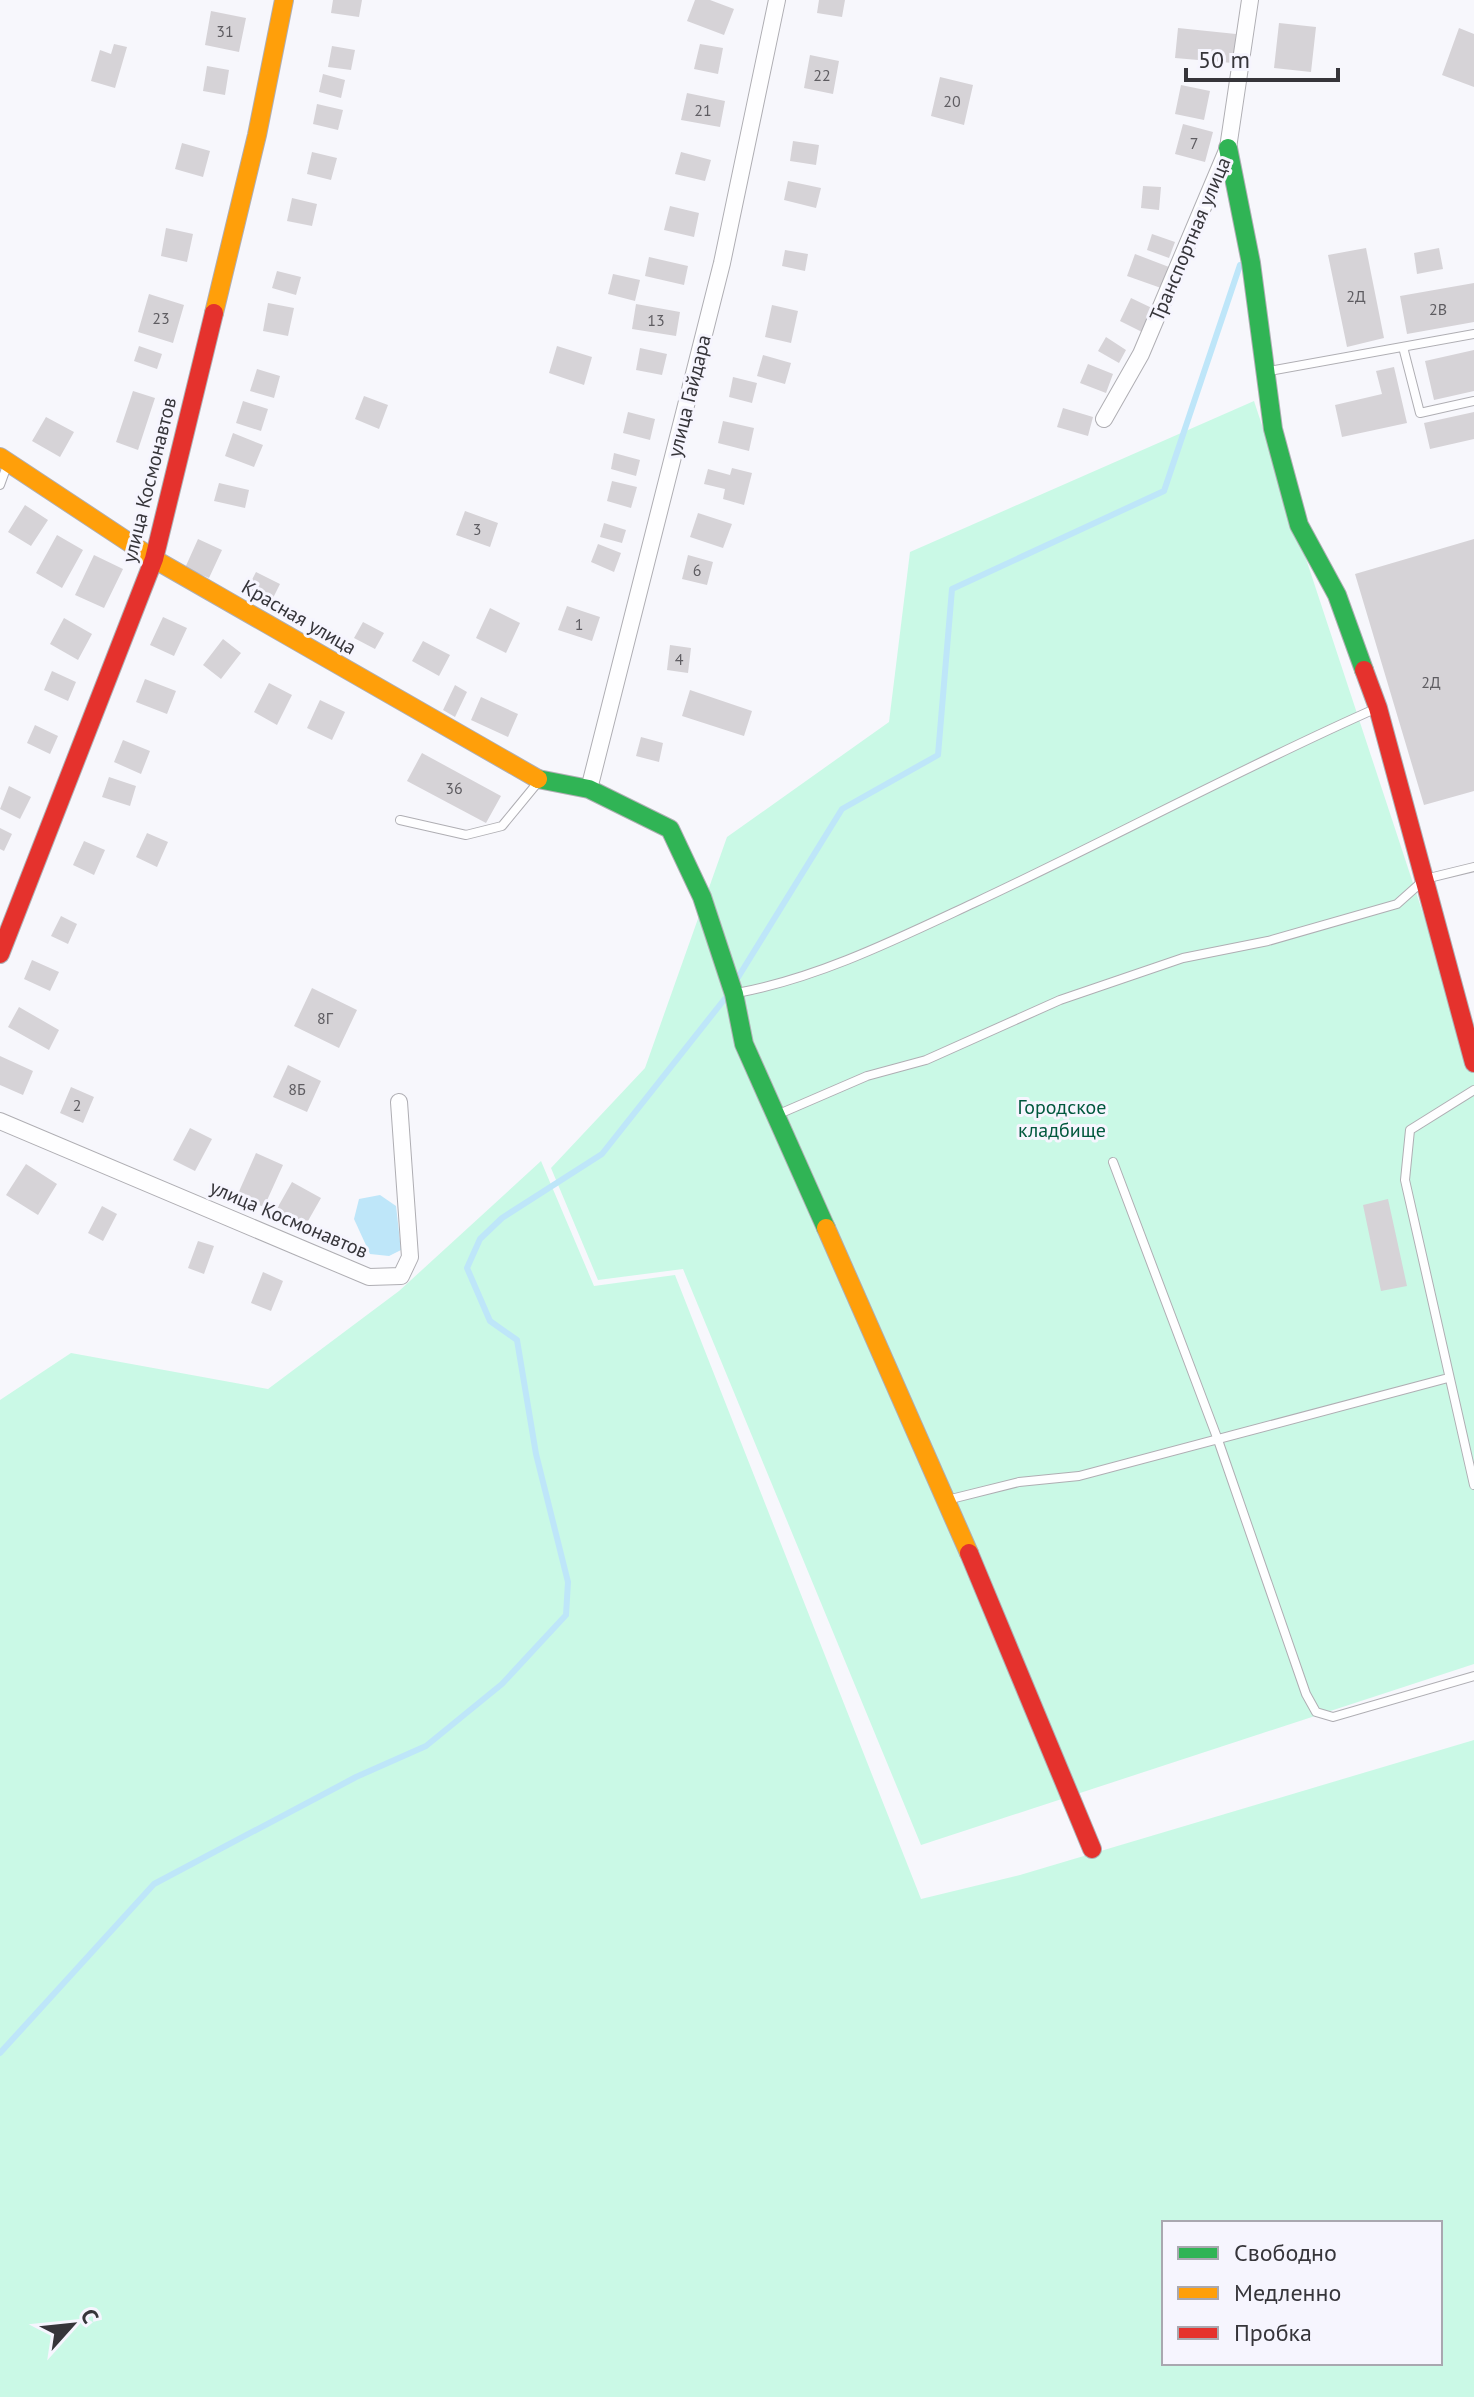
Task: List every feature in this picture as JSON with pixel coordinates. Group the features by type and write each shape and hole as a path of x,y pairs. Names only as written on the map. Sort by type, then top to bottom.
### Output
{"street":[{"name":"улица Космонавтов","path":"0,954 154,559 257,135 284,0"},
{"name":"улица Гайдара","path":"589,789 722,263 777,0"},
{"name":"Транспортная улица","path":"1104,419 1141,354 1228,148 1250,0"},
{"path":"1228,148 1251,263 1273,429 1299,525 1337,595 1378,708 1474,1063"},
{"name":"Красная улица","path":"4,459 154,559 539,780 589,789 670,829 702,897 734,994 744,1044 947,1500 1092,1849"},
{"name":"улица Космонавтов","path":"0,1121 369,1277 401,1276 410,1257 399,1102"}],"lane":[{"path":"1264,372 1474,334"},
{"path":"1403,347 1420,413 1474,401"},
{"path":"0,485 4,459"},
{"path":"734,994 778,986 924,926 1081,853 1292,745 1378,708"},
{"path":"400,820 466,835 502,826 539,780"},
{"path":"774,1116 867,1076 926,1060 1060,1000 1183,958 1268,941 1397,904 1425,879 1474,867"},
{"path":"1474,1090 1410,1130 1405,1180 1474,1485"},
{"path":"1113,1162 1218,1440 1306,1694 1316,1712 1333,1717 1474,1676"},
{"path":"947,1500 1019,1482 1079,1476 1448,1378"}],"green space":[{"name":"Городское кладбище","path":"1254,401 1470,1056 1474,1056 1474,1664 921,1845 683,1269 598,1280 551,1168 645,1068 727,837 889,722 910,552"},
{"path":"541,1161 594,1286 675,1275 921,1899 1020,1875 1474,1740 1474,2397 0,2397 0,1400 71,1353 268,1389 399,1291"}],"water":[{"path":"380,1195 396,1206 401,1250 389,1256 370,1254 354,1219 359,1199"}],"building":[{"path":"333,0 362,0 359,17 331,13"},
{"path":"695,0 710,0 734,9 724,35 687,21"},
{"path":"819,0 845,0 842,17 817,13"},
{"path":"211,11 246,18 239,52 205,45"},
{"path":"1279,23 1316,27 1311,72 1274,68"},
{"path":"1178,28 1236,34 1233,63 1175,58"},
{"path":"1459,28 1474,34 1474,87 1442,75"},
{"path":"114,44 127,47 115,88 91,81 100,50 111,54"},
{"path":"700,44 723,48 718,74 694,69"},
{"path":"332,46 355,50 351,70 328,67"},
{"path":"810,55 839,61 833,94 804,88"},
{"path":"207,66 229,70 225,95 203,91"},
{"path":"323,74 345,80 341,98 319,92"},
{"path":"940,77 973,85 964,125 931,116"},
{"path":"1181,85 1210,91 1204,120 1175,114"},
{"path":"687,93 725,101 720,127 681,120"},
{"path":"317,104 343,110 338,130 313,124"},
{"path":"1183,124 1213,132 1205,162 1175,154"},
{"path":"793,141 819,145 816,165 790,161"},
{"path":"182,143 210,151 203,177 175,169"},
{"path":"312,152 337,158 331,180 307,174"},
{"path":"681,152 711,160 705,181 675,174"},
{"path":"788,181 821,188 816,208 784,200"},
{"path":"1143,186 1161,187 1159,210 1141,208"},
{"path":"292,198 317,204 312,226 287,221"},
{"path":"670,206 699,213 694,237 664,230"},
{"path":"166,228 193,234 187,262 161,256"},
{"path":"1152,234 1175,242 1169,258 1147,250"},
{"path":"1366,248 1384,338 1347,347 1328,255"},
{"path":"1439,248 1443,269 1417,274 1414,253"},
{"path":"785,250 808,254 805,271 782,266"},
{"path":"1135,254 1169,267 1161,288 1127,276"},
{"path":"649,257 688,266 684,285 645,276"},
{"path":"277,271 301,277 296,295 272,288"},
{"path":"613,274 640,280 635,301 608,294"},
{"path":"1474,283 1474,322 1407,334 1400,296"},
{"path":"149,294 184,305 173,343 138,332"},
{"path":"1131,298 1154,309 1142,332 1120,321"},
{"path":"268,303 294,308 288,336 263,331"},
{"path":"636,304 680,312 676,336 632,329"},
{"path":"772,305 798,311 791,343 765,337"},
{"path":"1106,337 1126,350 1119,363 1098,351"},
{"path":"139,346 162,354 157,369 134,361"},
{"path":"557,346 592,357 584,385 549,373"},
{"path":"640,348 667,354 662,375 636,370"},
{"path":"1474,350 1474,391 1434,400 1425,361"},
{"path":"763,355 791,363 785,384 757,376"},
{"path":"1088,364 1113,374 1106,393 1080,383"},
{"path":"1394,367 1407,423 1342,437 1335,405 1382,394 1376,371"},
{"path":"257,369 280,376 274,398 250,391"},
{"path":"733,377 757,383 752,403 729,397"},
{"path":"133,391 155,398 138,450 116,442"},
{"path":"364,396 388,405 379,429 355,419"},
{"path":"243,401 268,409 261,431 236,423"},
{"path":"1063,408 1093,417 1088,436 1057,427"},
{"path":"628,412 655,419 650,440 623,433"},
{"path":"1474,412 1474,439 1430,449 1424,423"},
{"path":"46,417 74,432 60,457 32,441"},
{"path":"723,421 754,428 749,451 718,443"},
{"path":"233,433 263,445 254,467 225,456"},
{"path":"614,453 640,460 636,476 611,469"},
{"path":"732,468 752,473 744,505 723,499 725,489 704,484 708,469 730,475"},
{"path":"612,481 637,487 631,508 607,501"},
{"path":"219,483 249,490 245,508 214,501"},
{"path":"25,505 48,520 31,546 8,532"},
{"path":"465,511 498,523 490,547 456,535"},
{"path":"698,513 732,524 723,548 690,537"},
{"path":"604,523 626,530 622,543 600,537"},
{"path":"57,535 83,550 62,588 36,573"},
{"path":"198,539 222,550 209,578 185,568"},
{"path":"1474,539 1474,791 1424,805 1355,574"},
{"path":"598,544 621,553 614,572 591,562"},
{"path":"94,555 123,569 104,608 75,595"},
{"path":"688,555 713,562 707,585 682,579"},
{"path":"256,572 280,584 269,606 245,593"},
{"path":"567,606 600,617 592,641 558,630"},
{"path":"490,608 520,623 506,653 476,638"},
{"path":"163,617 187,628 174,656 150,645"},
{"path":"64,618 92,634 78,660 50,644"},
{"path":"363,622 384,633 375,649 354,638"},
{"path":"223,639 241,653 221,679 203,665"},
{"path":"423,641 450,655 439,676 412,661"},
{"path":"670,645 691,648 688,673 667,670"},
{"path":"52,671 76,682 68,701 44,690"},
{"path":"145,679 176,691 167,714 136,702"},
{"path":"269,683 292,695 277,725 254,712"},
{"path":"455,685 467,692 455,717 443,710"},
{"path":"690,690 752,711 744,736 682,716"},
{"path":"481,697 518,714 508,737 471,720"},
{"path":"320,700 345,712 332,740 307,728"},
{"path":"35,725 58,736 50,754 27,743"},
{"path":"641,737 663,743 659,762 636,756"},
{"path":"123,740 150,751 141,774 114,762"},
{"path":"422,753 501,796 486,823 407,781"},
{"path":"109,777 136,786 130,806 102,797"},
{"path":"9,786 31,797 20,819 0,809"},
{"path":"0,828 12,834 4,851 0,849"},
{"path":"147,833 168,842 157,867 136,857"},
{"path":"84,841 105,850 94,875 73,865"},
{"path":"61,916 77,924 68,944 51,936"},
{"path":"32,960 59,972 50,991 24,979"},
{"path":"312,988 357,1010 339,1048 294,1026"},
{"path":"19,1007 59,1030 49,1050 8,1027"},
{"path":"0,1056 33,1071 23,1095 0,1085"},
{"path":"288,1065 321,1081 307,1112 273,1097"},
{"path":"71,1087 94,1097 83,1123 60,1113"},
{"path":"190,1128 212,1139 195,1171 173,1160"},
{"path":"256,1153 283,1165 264,1207 237,1196"},
{"path":"26,1164 57,1184 38,1215 6,1195"},
{"path":"292,1182 321,1198 304,1228 275,1212"},
{"path":"1388,1199 1407,1286 1381,1291 1363,1205"},
{"path":"102,1206 117,1214 103,1241 88,1233"},
{"path":"198,1241 214,1246 204,1274 188,1268"},
{"path":"263,1272 283,1281 271,1311 251,1303"}],"waterway":[{"path":"737,979 842,809 938,755 952,589 1164,491 1240,265"},
{"path":"0,2053 154,1884 356,1777 426,1746 502,1684 566,1615 568,1582 536,1454 517,1340 490,1321 467,1268 480,1239 502,1218 602,1154 727,996"}],"traffic: fast":[{"path":"1228,148 1251,263 1273,429 1299,525 1337,595 1364,670"},
{"path":"538,779 589,789 670,829 702,897 734,994 744,1044 826,1228"}],"traffic: slow":[{"path":"214,313 257,135 284,0"},
{"path":"0,457 154,559 538,779"},
{"path":"826,1228 969,1553"}],"traffic: jam":[{"path":"0,954 154,559 214,313"},
{"path":"1364,670 1378,708 1474,1063"},
{"path":"969,1553 1092,1849"}]}
